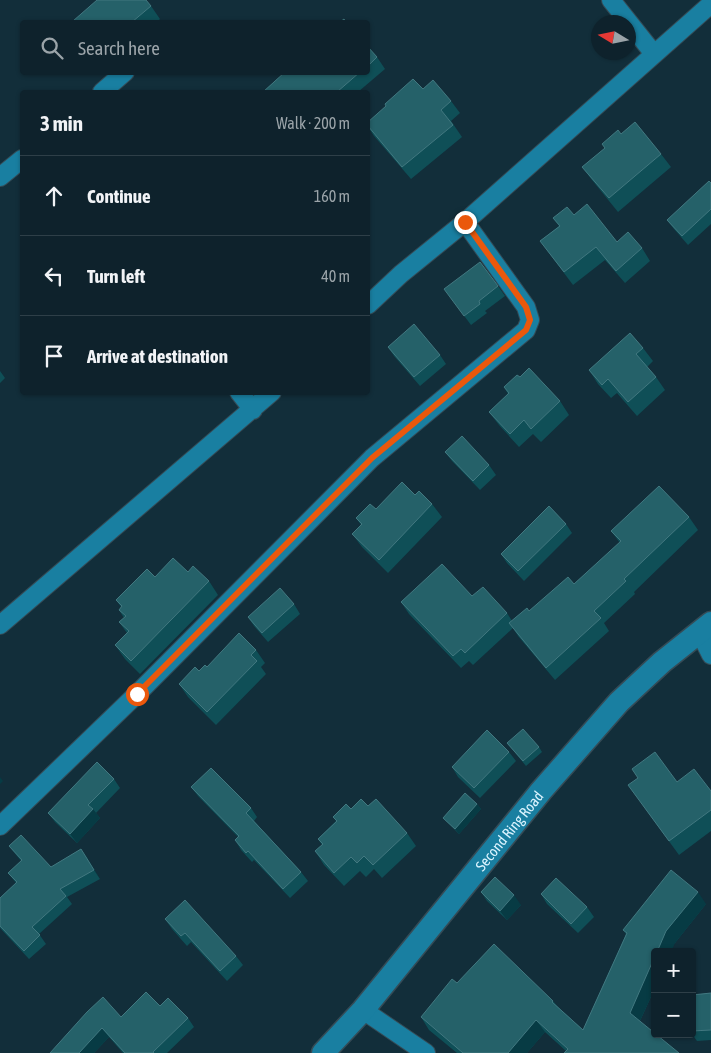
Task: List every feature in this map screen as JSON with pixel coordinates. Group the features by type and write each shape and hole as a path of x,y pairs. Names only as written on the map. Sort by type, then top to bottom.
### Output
{"street":[{"path":"611,0 654,54"},
{"path":"370,303 401,274 465,222 711,4"},
{"path":"104,90 122,75"},
{"path":"0,177 20,161"},
{"path":"0,826 137,694 372,458 526,330 530,320 526,307 465,222"},
{"path":"241,395 253,410"},
{"path":"0,625 269,395"},
{"path":"705,628 711,656"},
{"name":"Second Ring Road","path":"323,1053 363,1010 541,791 620,702 662,662 705,628"},
{"path":"363,1010 426,1053"}],"building":[{"path":"97,0 146,0 151,6 134,20 74,20"},
{"path":"370,49 377,57 370,64"},
{"path":"282,75 357,75 339,90 265,90"},
{"path":"413,79 423,89 433,80 451,101 441,110 453,125 402,167 370,128 370,120 386,106 385,104"},
{"path":"635,122 661,154 609,198 582,167 605,148 602,144 618,130 621,134"},
{"path":"709,181 711,183 711,209 682,236 667,220"},
{"path":"587,204 617,242 628,232 642,248 616,271 596,247 564,272 540,241 560,226 553,218 567,207 574,215"},
{"path":"480,262 498,286 479,301 480,304 464,316 444,289"},
{"path":"414,324 440,355 414,377 388,347"},
{"path":"630,333 643,348 636,354 656,377 628,402 608,379 602,385 589,370"},
{"path":"529,368 560,401 531,429 524,420 510,434 489,412 509,393 504,387 517,375 520,377"},
{"path":"462,436 489,465 473,481 445,452"},
{"path":"402,482 415,495 419,491 432,504 379,560 352,534 362,524 356,518 370,504 376,509"},
{"path":"659,486 689,517 624,579 626,581 594,611 601,618 546,668 509,623 527,608 529,611 568,577 574,584 621,541 611,531"},
{"path":"549,506 566,524 518,571 501,554"},
{"path":"173,558 188,572 193,566 209,581 131,661 115,645 129,631 119,622 126,616 119,610 122,606 116,600 147,569 155,577"},
{"path":"442,564 472,596 483,587 507,613 465,653 461,649 453,656 401,602"},
{"path":"280,588 294,604 262,633 248,617"},
{"path":"239,633 256,650 251,655 257,661 207,712 179,684 195,667 199,671 205,665 207,667"},
{"path":"523,729 539,747 523,761 507,743"},
{"path":"487,730 509,752 474,788 452,767"},
{"path":"655,752 677,782 694,769 711,791 711,810 669,841 628,785 638,778 632,769"},
{"path":"97,762 114,779 88,805 93,809 70,834 48,813"},
{"path":"211,768 251,808 246,813 301,872 283,889 248,851 246,853 235,840 239,836 191,787"},
{"path":"465,793 477,804 455,829 443,818"},
{"path":"361,799 368,806 376,799 407,833 373,865 364,856 357,863 351,857 334,873 315,851 323,844 318,839 337,821 333,817 346,804 351,809"},
{"path":"21,835 51,867 81,849 94,870 60,889 66,896 32,927 40,935 24,951 0,926 0,898 17,882 8,873 22,860 9,846"},
{"path":"671,870 698,892 666,931 659,948 651,948 651,965 630,1013 651,1030 651,1038 661,1038 679,1053 564,1053 568,1049 536,1020 508,1053 463,1053 421,1017 452,979 457,983 494,944 583,1030 627,933 623,930"},
{"path":"495,877 514,895 500,911 481,892"},
{"path":"556,878 587,907 571,924 541,894"},
{"path":"185,900 236,956 220,971 185,933 181,936 165,919"},
{"path":"146,992 160,1006 168,998 188,1018 154,1053 125,1053 102,1028 79,1053 50,1053 103,997 121,1017"},
{"path":"711,993 711,1030 696,1031 696,995"}],"route":[{"path":"137,694 372,458 526,330 530,320 526,307 465,222"}]}
